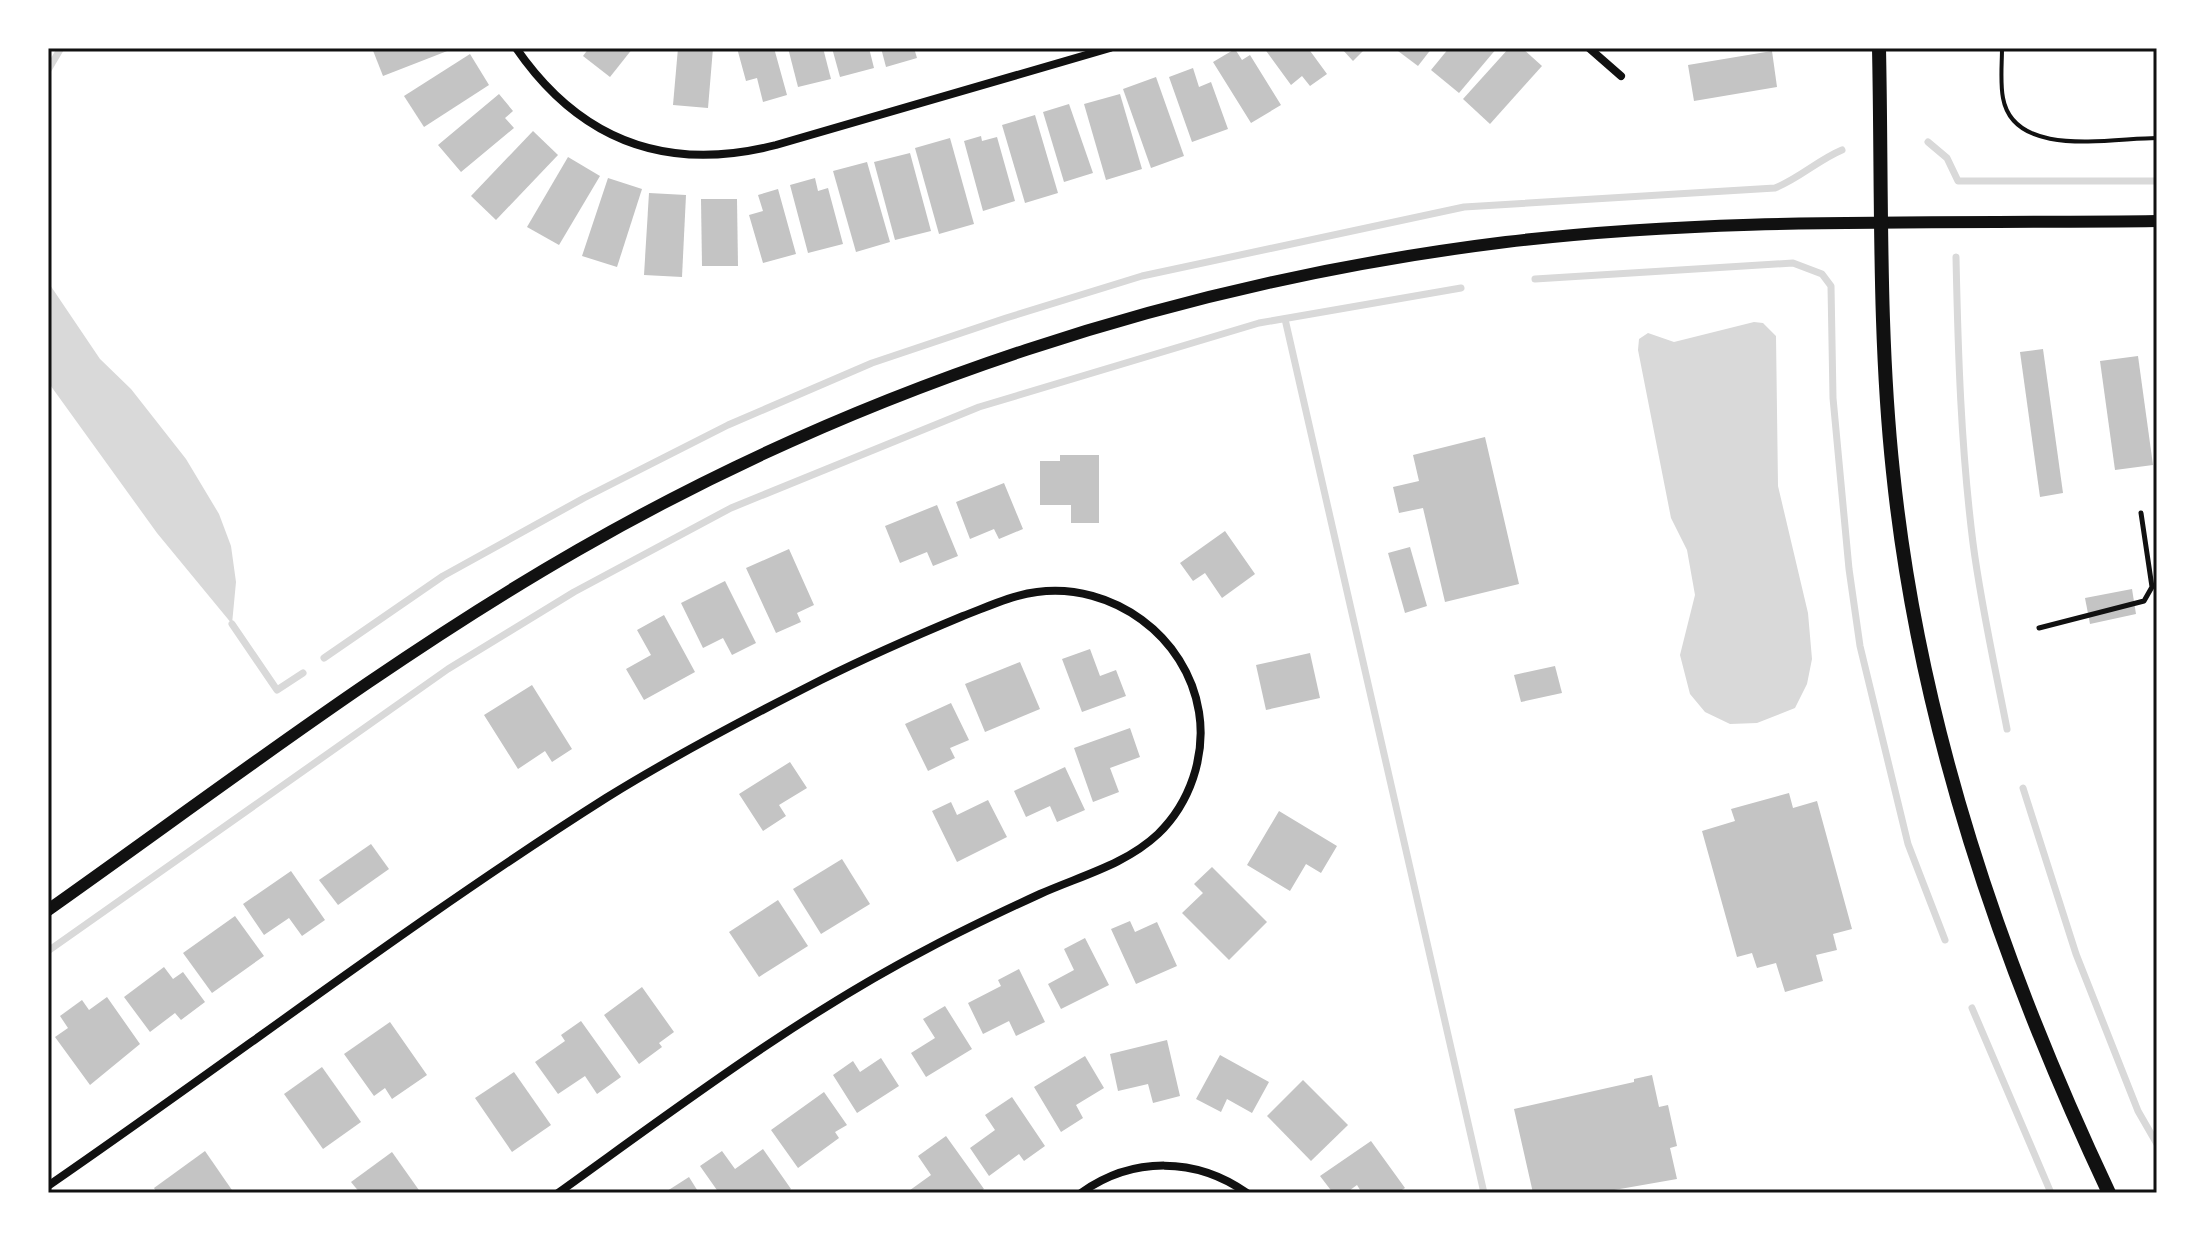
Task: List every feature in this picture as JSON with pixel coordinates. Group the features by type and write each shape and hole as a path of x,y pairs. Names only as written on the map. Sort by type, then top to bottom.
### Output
{"main road":[{"path":"1879,48 1884,376 1893,474 1924,669 1947,765 1980,876 2022,991 2109,1193"}],"street":[{"path":"516,48 548,90 601,130 651,150 699,156 748,152 776,145 1110,48"},
{"path":"1589,48 1621,76"},
{"path":"48,910 403,659 575,551 756,458 880,403 978,366 1197,301 1408,257 1610,232 1883,223 2157,221"},
{"path":"48,1186 543,839 718,733 846,667 921,633 1029,593 1084,592 1134,614 1158,633 1187,673 1200,720 1197,770 1179,809 1161,831 1113,863 928,948 819,1010 558,1193"},
{"path":"1081,1193 1127,1170 1163,1165 1216,1175 1247,1193"}],"lane":[{"path":"2039,628 2144,601 2152,587 2141,513"}],"path":[{"path":"2002,48 2003,100 2018,128 2046,141 2157,138"}],"shaded area":[{"path":"48,282 100,359 131,389 186,459 219,514 231,546 236,582 232,624 157,533 48,382"},
{"path":"1754,322 1763,323 1776,336 1778,486 1808,613 1812,659 1807,684 1795,708 1757,723 1730,724 1705,712 1690,694 1680,655 1695,595 1687,550 1671,518 1638,350 1639,339 1648,333 1674,342"}],"building":[{"path":"372,48 455,48 383,76"},
{"path":"589,48 633,48 610,77 583,56"},
{"path":"678,48 713,48 708,108 673,105"},
{"path":"737,48 774,48 787,95 763,102 757,78 746,81"},
{"path":"788,48 823,48 831,79 798,87"},
{"path":"832,48 869,48 874,68 840,77"},
{"path":"881,48 914,48 917,58 886,67"},
{"path":"1264,48 1308,48 1327,74 1310,86 1302,76 1291,85"},
{"path":"1341,48 1366,48 1353,61"},
{"path":"1394,48 1432,48 1418,66"},
{"path":"1449,48 1497,48 1459,93 1431,70"},
{"path":"1509,48 1522,48 1542,66 1490,124 1463,99"},
{"path":"1235,49 1242,60 1250,55 1281,105 1251,123 1213,62"},
{"path":"1772,51 1777,87 1694,101 1688,65"},
{"path":"470,54 489,85 424,127 404,96"},
{"path":"1193,68 1199,87 1211,82 1228,129 1192,142 1169,77"},
{"path":"1156,77 1184,156 1151,168 1123,89"},
{"path":"499,94 513,111 505,118 514,128 461,172 438,145"},
{"path":"1120,94 1142,169 1106,180 1084,104"},
{"path":"1069,104 1093,173 1064,182 1043,112"},
{"path":"1035,115 1058,193 1025,203 1002,125"},
{"path":"533,131 558,155 496,220 471,196"},
{"path":"981,136 982,141 997,137 1015,201 983,211 964,141"},
{"path":"950,138 974,224 939,234 915,148"},
{"path":"910,153 931,231 895,240 874,162"},
{"path":"568,157 600,176 559,245 527,227"},
{"path":"867,162 890,242 856,252 833,171"},
{"path":"608,178 642,189 617,267 582,256"},
{"path":"815,178 818,191 828,188 843,244 808,253 790,185"},
{"path":"778,189 796,254 763,263 749,215 763,211 758,195"},
{"path":"649,193 686,195 682,277 644,275"},
{"path":"701,199 737,199 738,266 702,266"},
{"path":"2043,349 2063,493 2040,497 2020,352"},
{"path":"2138,356 2153,465 2115,470 2100,361"},
{"path":"1485,437 1519,584 1445,602 1423,508 1399,513 1393,487 1419,481 1413,455"},
{"path":"1060,455 1099,455 1099,523 1071,523 1071,505 1040,505 1040,461 1060,461"},
{"path":"1004,483 1023,529 999,539 994,529 970,539 956,502"},
{"path":"937,505 958,556 933,566 927,552 900,563 885,526"},
{"path":"1225,531 1255,574 1222,598 1205,573 1193,581 1180,563"},
{"path":"1410,547 1427,606 1405,613 1388,553"},
{"path":"789,549 814,605 797,613 801,622 776,633 746,568"},
{"path":"725,581 756,643 732,655 723,638 703,648 681,603"},
{"path":"2132,589 2136,614 2090,624 2085,598"},
{"path":"664,615 695,672 644,700 626,669 651,655 637,630"},
{"path":"1090,649 1100,676 1116,670 1126,696 1082,712 1062,659"},
{"path":"1310,653 1320,698 1266,710 1256,665"},
{"path":"1020,662 1040,709 985,732 965,684"},
{"path":"1555,666 1562,693 1521,702 1514,675"},
{"path":"532,685 572,749 552,762 545,751 518,769 484,715"},
{"path":"951,703 969,740 950,748 955,758 928,771 905,724"},
{"path":"1130,728 1140,757 1110,768 1119,792 1093,802 1074,748"},
{"path":"790,762 807,788 779,805 786,816 763,831 739,794"},
{"path":"1065,767 1085,810 1057,822 1050,806 1026,817 1014,791"},
{"path":"1789,793 1793,808 1817,801 1852,929 1833,934 1837,950 1816,955 1823,981 1785,992 1776,963 1757,968 1752,953 1737,957 1702,831 1735,821 1731,809"},
{"path":"988,800 1007,837 957,862 932,811 951,802 957,815"},
{"path":"1279,811 1337,846 1321,873 1306,864 1290,891 1247,865"},
{"path":"371,844 389,869 338,905 319,880"},
{"path":"842,859 870,904 821,934 793,889"},
{"path":"1212,867 1267,922 1229,960 1182,913 1203,893 1194,884"},
{"path":"291,871 325,920 302,936 289,918 264,935 243,904"},
{"path":"778,900 808,946 759,977 729,932"},
{"path":"235,916 264,956 212,993 183,953"},
{"path":"1130,921 1135,932 1157,922 1177,966 1136,984 1111,929"},
{"path":"1085,938 1109,985 1061,1009 1048,984 1074,970 1064,949"},
{"path":"164,967 173,979 183,972 205,1002 181,1020 175,1013 150,1032 124,997"},
{"path":"1019,969 1045,1022 1016,1036 1009,1021 983,1034 968,1003 1001,986 998,980"},
{"path":"642,987 674,1032 659,1043 662,1047 639,1064 604,1015"},
{"path":"107,997 140,1044 90,1085 55,1037 68,1028 60,1016 82,1000 89,1010"},
{"path":"945,1006 972,1049 926,1077 911,1053 935,1038 923,1019"},
{"path":"581,1021 621,1077 597,1094 585,1076 558,1094 535,1062 565,1041 561,1035"},
{"path":"390,1022 427,1075 392,1099 385,1088 374,1096 344,1054"},
{"path":"1167,1040 1180,1096 1153,1103 1148,1084 1118,1091 1110,1054"},
{"path":"1220,1055 1269,1082 1252,1113 1227,1099 1221,1112 1196,1099"},
{"path":"1085,1056 1104,1088 1076,1105 1083,1118 1061,1132 1034,1087"},
{"path":"881,1058 899,1086 857,1113 833,1075 853,1061 860,1072"},
{"path":"322,1067 361,1122 323,1149 284,1094"},
{"path":"514,1072 551,1125 512,1152 475,1098"},
{"path":"1652,1075 1659,1107 1668,1105 1677,1146 1670,1148 1677,1179 1597,1193 1533,1193 1514,1109 1634,1082 1634,1079"},
{"path":"1303,1080 1348,1125 1311,1161 1267,1116"},
{"path":"824,1092 847,1125 835,1132 839,1138 798,1168 771,1130"},
{"path":"1012,1097 1045,1146 1024,1161 1019,1154 989,1176 970,1148 995,1130 985,1115"},
{"path":"946,1136 984,1189 978,1193 906,1193 931,1175 918,1156"},
{"path":"1371,1141 1405,1188 1397,1193 1362,1193 1357,1185 1346,1193 1333,1193 1320,1176"},
{"path":"763,1149 791,1189 786,1193 719,1193 700,1166 722,1151 735,1169"},
{"path":"205,1151 234,1193 157,1193 154,1188"},
{"path":"392,1152 421,1193 360,1193 351,1182"},
{"path":"689,1177 699,1193 664,1193"}],"waterway":[{"path":"48,70 61,48"},
{"path":"1928,142 1947,158 1958,181 2157,181"},
{"path":"324,658 443,576 584,498 728,425 872,363 1006,318 1142,276 1464,207 1775,188 1842,150"},
{"path":"1956,257 1961,400 1969,507 1980,590 2007,729"},
{"path":"1535,279 1793,263 1822,274 1831,286 1833,398 1849,569 1860,646 1908,844 1945,940"},
{"path":"48,951 448,669 574,592 731,508 979,407 1259,323 1461,288"},
{"path":"1285,319 1484,1193"},
{"path":"232,624 277,690 303,673"},
{"path":"2023,788 2076,954 2138,1111 2157,1144"},
{"path":"1972,1008 2051,1193"}]}
